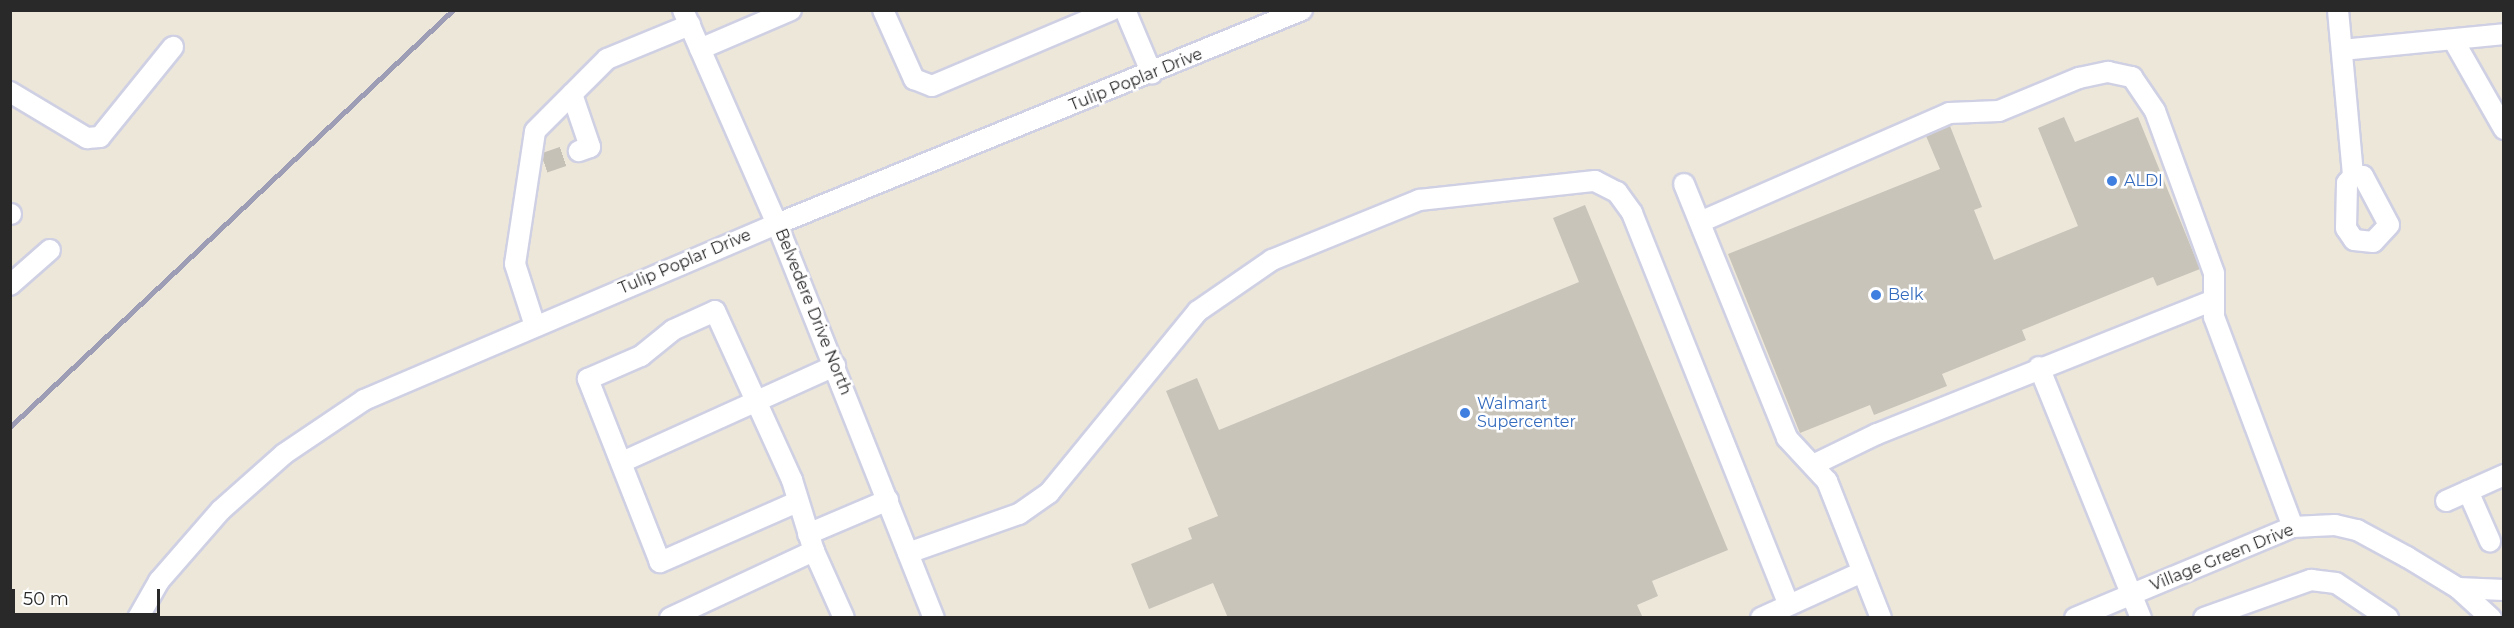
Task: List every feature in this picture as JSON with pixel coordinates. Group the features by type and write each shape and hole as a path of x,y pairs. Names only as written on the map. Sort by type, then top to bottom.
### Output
{"street":[{"path":"700,49 791,10"},
{"path":"882,10 914,79 932,86 1112,10"},
{"path":"1125,10 1152,74"},
{"name":"Tulip Poplar Drive","path":"138,618 159,581 221,510 284,454 364,400 777,224 1152,74 1302,10"},
{"path":"2338,10 2353,176"},
{"path":"535,326 515,264 537,166 535,131 607,59 687,18"},
{"name":"Belvedere Drive North","path":"687,18 777,224 934,618"},
{"path":"2342,50 2455,43 2504,34"},
{"path":"2455,43 2504,129"},
{"path":"10,92 87,138 100,137 173,47"},
{"path":"1700,222 1949,113 1999,111 2079,78 2108,72 2132,77 2155,111 2214,273 2212,301 2294,527"},
{"path":"572,94 590,147 579,151"},
{"path":"908,553 1019,514 1049,493 1198,311 1272,260 1419,200 1595,181 1617,192 1632,213 1789,605"},
{"path":"1684,184 1787,438 1827,481 1881,618"},
{"path":"10,285 50,250"},
{"path":"1813,465 2039,367 2212,301"},
{"path":"797,502 660,562 588,379 640,356 673,330 715,311 756,401 797,502 811,542 843,618"},
{"path":"622,462 835,366"},
{"path":"2039,367 2141,618"},
{"path":"2446,501 2504,475"},
{"path":"2468,491 2490,541"},
{"path":"670,618 888,500"},
{"name":"Village Green Drive","path":"2075,618 2294,527 2335,525 2357,530 2458,588 2491,618"},
{"path":"1761,618 1862,573"},
{"path":"2207,617 2311,580 2336,583 2364,598 2388,618"},
{"path":"2458,588 2504,590"},
{"path":"2362,618 2364,598"}],"building":[{"name":"Belk","path":"2064,117 2075,142 2138,117 2200,269 2157,286 2153,277 2022,330 2026,340 1942,374 1947,386 1874,415 1870,405 1800,433 1728,254 1940,169 1926,136 1950,126 1982,207 1974,210 1994,260 2078,226 2038,128"},
{"name":"Walmart Supercenter","path":"1585,205 1728,550 1652,581 1658,596 1637,605 1643,618 1228,618 1213,583 1149,609 1131,564 1192,539 1188,528 1218,516 1166,391 1197,378 1219,430 1579,282 1553,218"}],"tunnel":[{"path":"544,163 579,151"}],"railway":[{"path":"10,427 453,10"}],"place":[{"name":"ALDI","path":"2112,181"},
{"name":"Belk","path":"1876,295"},
{"name":"Walmart Supercenter","path":"1465,413"}]}
